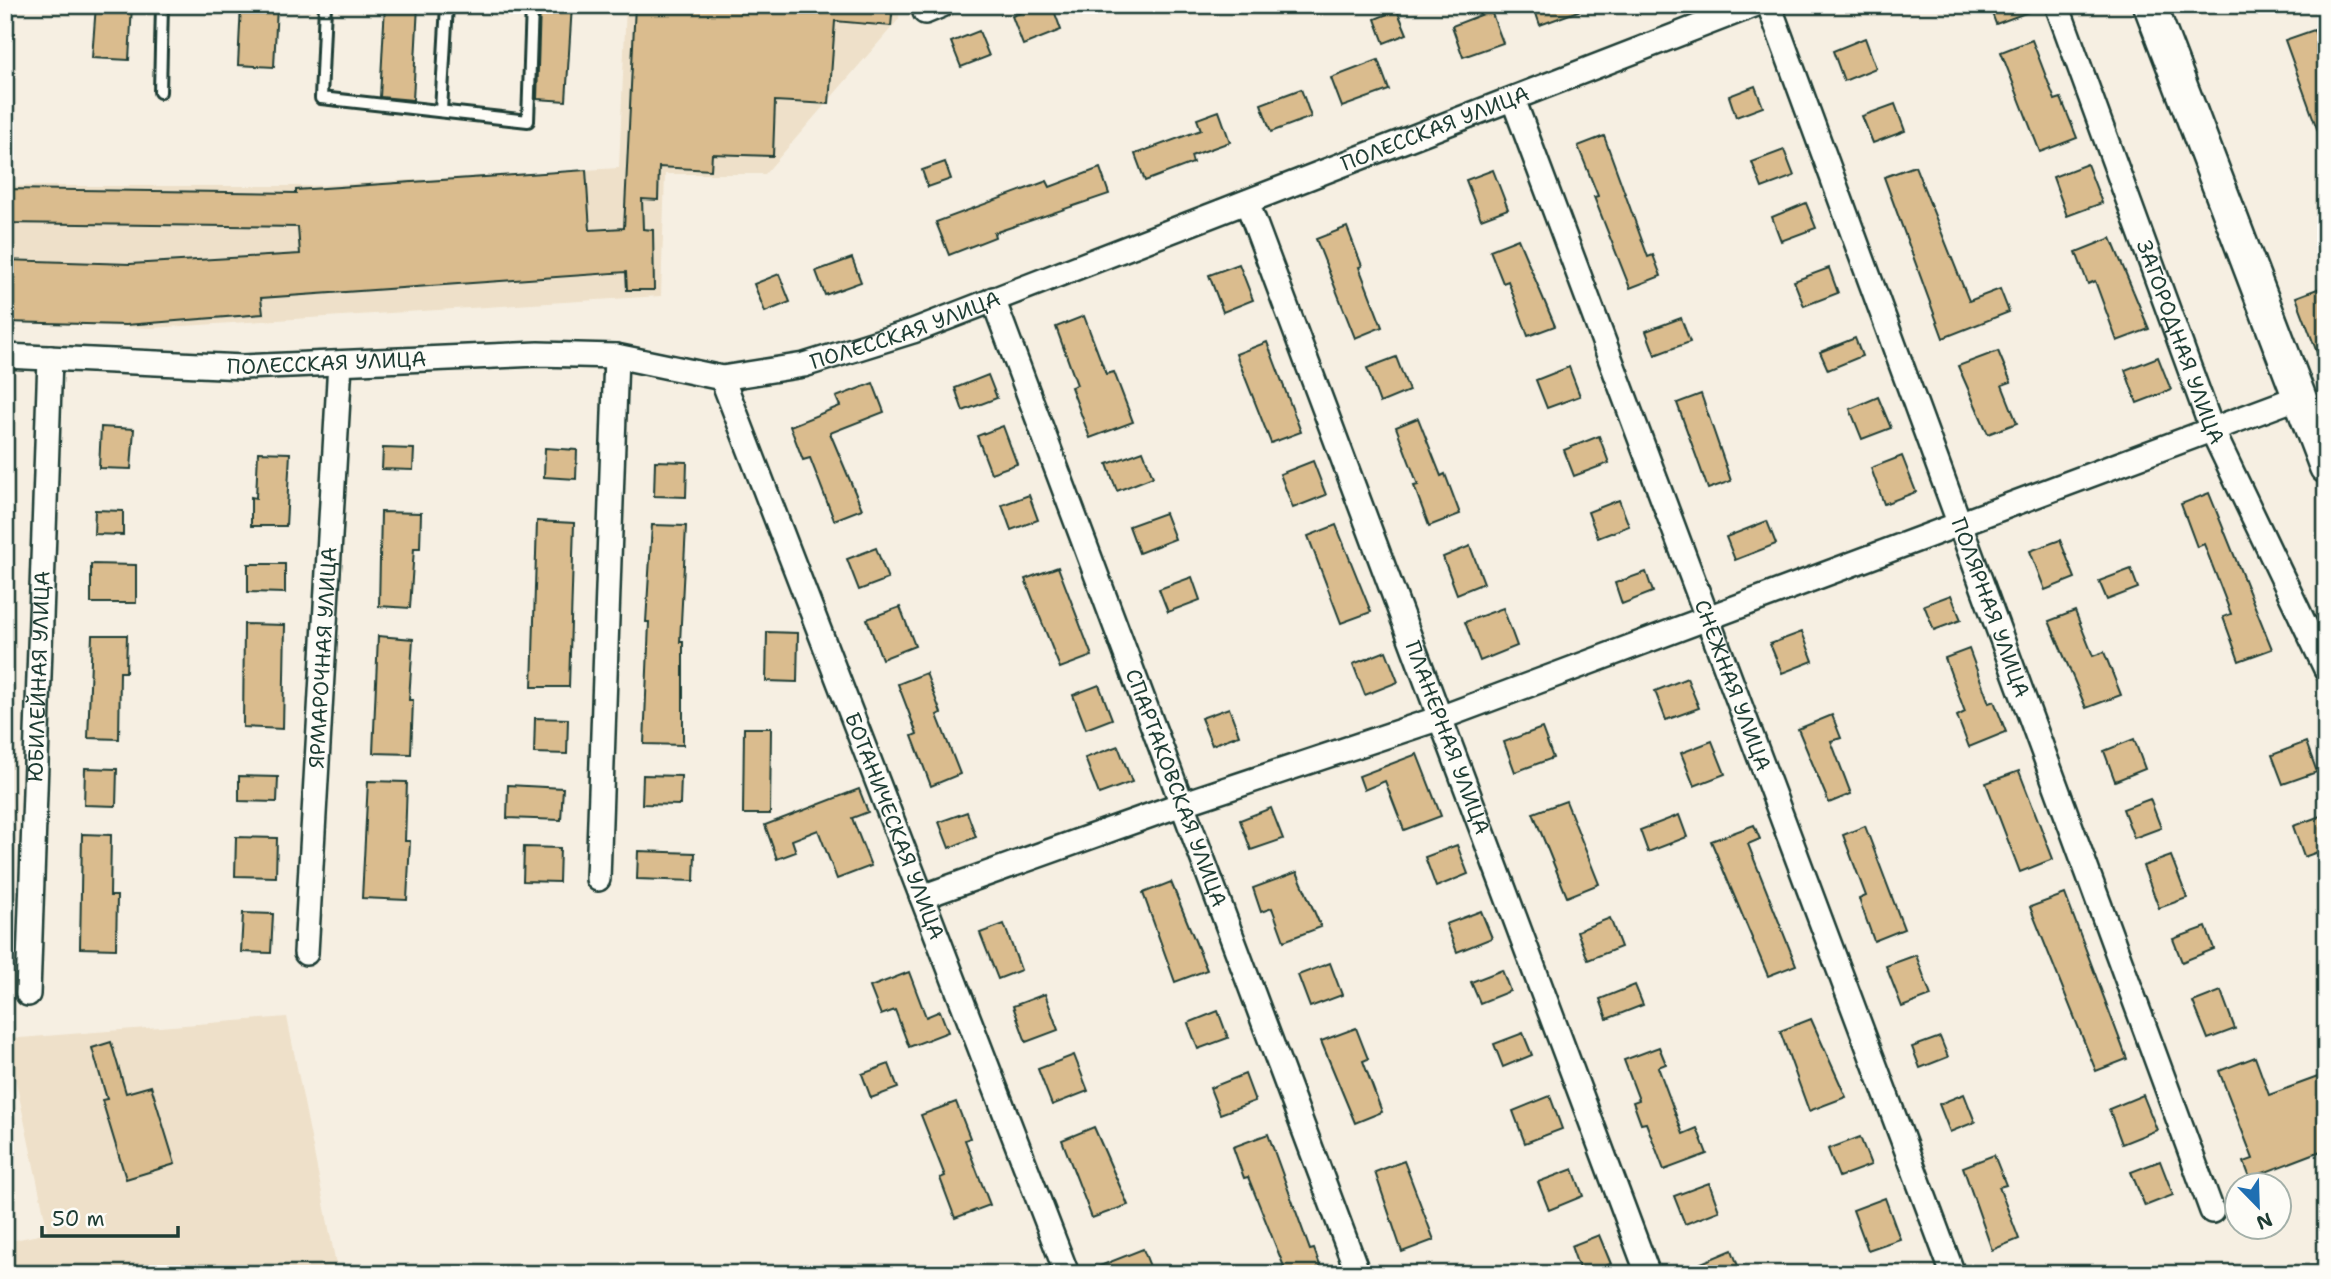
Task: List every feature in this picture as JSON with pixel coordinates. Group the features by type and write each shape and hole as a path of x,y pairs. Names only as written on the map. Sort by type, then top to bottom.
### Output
{"main road":[{"path":"2150,5 2326,467"}],"street":[{"name":"ПОЛЕССКАЯ УЛИЦА","path":"5,356 243,367 538,354 616,356 722,378 804,365 913,331 1754,5"},
{"name":"ПОЛЯРНАЯ УЛИЦА","path":"1769,5 2212,1211"},
{"name":"ЗАГОРОДНАЯ УЛИЦА","path":"2057,5 2212,430 2326,669"},
{"name":"СНЕЖНАЯ УЛИЦА","path":"1513,99 1953,1274"},
{"name":"ПЛАНЕРНАЯ УЛИЦА","path":"1247,202 1648,1274"},
{"name":"СПАРТАКОВСКАЯ УЛИЦА","path":"993,299 1358,1274"},
{"path":"598,879 616,356"},
{"name":"ЮБИЛЕЙНАЯ УЛИЦА","path":"29,994 50,358"},
{"name":"ЯРМАРОЧНАЯ УЛИЦА","path":"306,953 340,363"},
{"name":"БОТАНИЧЕСКАЯ УЛИЦА","path":"722,378 1067,1274"},
{"path":"922,897 1182,804 1440,719 2299,397"}],"lane":[{"path":"160,92 162,5"},
{"path":"325,5 321,98 528,121 531,5"},
{"path":"441,111 447,5"}],"shaded area":[{"path":"626,5 900,5 899,19 765,174 665,174 661,296 151,328 5,322 5,186 309,186 619,168"},
{"path":"287,1017 338,1274 5,1274 5,1242 48,1233 7,1039"}],"building":[{"path":"96,5 132,5 129,60 92,58"},
{"path":"241,5 277,5 274,67 238,65"},
{"path":"385,5 418,5 413,100 380,97"},
{"path":"540,5 572,5 566,101 537,99"},
{"path":"635,5 893,5 891,26 835,21 829,104 775,101 773,156 712,154 711,170 659,167 658,200 642,199 643,229 653,230 654,290 627,290 626,272 261,298 263,314 126,325 5,322 5,260 130,264 300,254 298,227 5,223 5,189 296,193 296,190 586,170 590,230 624,228"},
{"path":"1042,5 1052,5 1061,30 1023,45 1012,16"},
{"path":"1533,5 1589,5 1589,7 1540,25"},
{"path":"1989,5 2042,5 2042,7 1996,24"},
{"path":"1397,10 1407,34 1384,43 1375,19"},
{"path":"1491,11 1503,43 1463,57 1452,26"},
{"path":"2314,30 2326,63 2324,148 2285,40"},
{"path":"979,31 989,56 961,67 951,42"},
{"path":"1865,38 1876,68 1844,81 1833,51"},
{"path":"2032,40 2055,100 2061,98 2077,138 2040,152 2001,52"},
{"path":"1378,60 1389,90 1342,107 1331,78"},
{"path":"1755,86 1763,107 1736,117 1729,96"},
{"path":"1301,89 1311,117 1271,132 1261,104"},
{"path":"1895,104 1905,131 1873,143 1862,116"},
{"path":"1219,111 1230,142 1191,156 1193,163 1145,181 1135,154 1201,130 1197,119"},
{"path":"1604,136 1648,257 1653,255 1661,276 1630,288 1594,197 1598,196 1578,146"},
{"path":"1784,150 1794,176 1762,188 1752,162"},
{"path":"945,162 951,179 928,187 922,170"},
{"path":"2087,164 2102,203 2067,216 2053,177"},
{"path":"1915,166 1969,301 2000,289 2009,312 1943,338 1884,177"},
{"path":"1100,168 1109,194 994,233 995,237 949,255 936,222 1047,181 1050,187"},
{"path":"1493,170 1508,209 1481,219 1466,180"},
{"path":"1806,203 1816,228 1781,241 1772,217"},
{"path":"1347,227 1382,327 1355,338 1316,239"},
{"path":"2111,238 2149,329 2117,341 2095,281 2088,284 2076,252"},
{"path":"1518,239 1555,326 1528,336 1508,281 1503,283 1490,250"},
{"path":"852,258 861,282 825,295 816,271"},
{"path":"1239,264 1253,300 1223,312 1209,275"},
{"path":"1829,268 1838,293 1804,306 1794,281"},
{"path":"779,274 790,302 765,312 754,284"},
{"path":"2320,288 2326,302 2324,371 2296,297"},
{"path":"1084,316 1106,374 1114,372 1133,422 1090,438 1071,387 1077,385 1056,327"},
{"path":"1681,318 1690,342 1655,355 1646,331"},
{"path":"1855,338 1862,356 1828,370 1820,352"},
{"path":"1267,342 1301,432 1271,443 1236,354"},
{"path":"1998,351 2011,382 2002,385 2017,423 1988,434 1958,366"},
{"path":"1396,357 1409,391 1380,403 1367,368"},
{"path":"2158,357 2171,390 2137,403 2125,370"},
{"path":"1569,367 1580,396 1547,408 1536,380"},
{"path":"988,375 997,398 963,411 955,388"},
{"path":"873,383 884,412 830,433 862,509 834,520 810,458 803,460 790,426 840,406 836,397"},
{"path":"1701,394 1731,481 1708,489 1677,403"},
{"path":"1878,397 1891,428 1862,439 1850,409"},
{"path":"1418,418 1441,476 1445,474 1460,514 1429,526 1414,486 1418,485 1396,427"},
{"path":"1003,426 1017,464 991,473 977,436"},
{"path":"101,427 134,429 131,469 99,468"},
{"path":"1599,436 1609,463 1574,476 1564,450"},
{"path":"383,448 414,449 413,470 382,469"},
{"path":"545,448 577,450 576,479 544,477"},
{"path":"1143,451 1153,477 1117,491 1107,464"},
{"path":"258,452 290,453 286,526 251,526 251,497 256,498"},
{"path":"1902,456 1916,492 1884,504 1871,468"},
{"path":"655,461 687,462 686,497 654,496"},
{"path":"1313,461 1326,495 1293,508 1280,474"},
{"path":"2209,493 2272,649 2239,661 2223,617 2231,614 2204,544 2197,547 2181,504"},
{"path":"1029,495 1038,520 1011,530 1002,505"},
{"path":"1619,500 1629,526 1598,538 1588,512"},
{"path":"95,510 123,511 123,535 94,534"},
{"path":"381,512 421,513 420,548 414,548 410,608 379,606"},
{"path":"1165,513 1175,539 1139,553 1129,526"},
{"path":"537,521 574,523 569,687 532,687"},
{"path":"1767,521 1776,544 1735,560 1726,537"},
{"path":"652,525 686,526 680,642 683,642 683,745 644,744 649,622 646,622"},
{"path":"1336,525 1371,612 1341,623 1308,536"},
{"path":"2060,540 2075,578 2045,590 2030,551"},
{"path":"1470,546 1484,583 1457,594 1443,557"},
{"path":"876,548 888,579 859,590 847,559"},
{"path":"91,564 136,565 136,603 91,603"},
{"path":"248,564 285,564 285,593 248,592"},
{"path":"1058,567 1092,656 1060,668 1025,579"},
{"path":"2131,569 2138,588 2107,600 2099,581"},
{"path":"1646,572 1653,592 1622,604 1615,583"},
{"path":"1192,577 1200,600 1168,612 1159,589"},
{"path":"1951,595 1961,620 1934,630 1924,605"},
{"path":"900,607 915,646 882,659 867,619"},
{"path":"1503,608 1517,646 1480,661 1465,622"},
{"path":"2075,611 2093,656 2104,652 2121,695 2086,708 2049,621"},
{"path":"244,624 285,625 283,729 243,727"},
{"path":"767,632 798,633 797,682 766,681"},
{"path":"1802,632 1813,661 1782,673 1770,644"},
{"path":"92,635 127,635 126,672 120,672 119,739 88,738"},
{"path":"378,636 413,639 409,700 413,700 411,754 373,753"},
{"path":"1969,649 1989,703 1994,701 2006,732 1969,747 1957,716 1965,712 1945,658"},
{"path":"1386,651 1398,682 1365,695 1353,664"},
{"path":"926,673 941,713 937,715 960,774 931,786 912,736 917,734 898,684"},
{"path":"1687,678 1699,708 1666,720 1655,691"},
{"path":"1099,685 1112,719 1086,729 1073,695"},
{"path":"1229,708 1239,735 1212,745 1201,718"},
{"path":"1832,715 1841,738 1831,741 1851,794 1829,803 1798,729"},
{"path":"535,718 568,719 567,754 534,753"},
{"path":"744,728 771,728 770,814 743,814"},
{"path":"1542,728 1553,758 1515,772 1504,742"},
{"path":"2134,739 2145,769 2115,781 2104,751"},
{"path":"1712,741 1725,774 1694,786 1681,753"},
{"path":"2306,742 2317,772 2283,784 2272,755"},
{"path":"1118,746 1132,782 1099,794 1085,758"},
{"path":"1417,754 1441,816 1404,830 1385,781 1364,790 1359,776"},
{"path":"85,768 117,769 116,806 84,805"},
{"path":"2019,771 2053,859 2020,872 1986,783"},
{"path":"643,775 681,776 680,805 642,804"},
{"path":"239,776 278,777 277,802 239,801"},
{"path":"368,781 407,782 405,841 410,841 407,900 362,898"},
{"path":"508,785 563,788 561,820 507,818"},
{"path":"859,789 868,812 852,818 871,866 837,879 818,830 792,840 796,852 777,859 765,825"},
{"path":"2150,799 2161,828 2134,838 2123,809"},
{"path":"1566,801 1599,884 1567,897 1533,813"},
{"path":"1271,808 1283,839 1251,850 1240,820"},
{"path":"967,812 976,837 949,848 939,822"},
{"path":"2326,814 2326,849 2304,857 2293,826"},
{"path":"1679,815 1687,837 1648,852 1640,830"},
{"path":"1754,825 1760,839 1748,844 1796,965 1768,976 1711,841"},
{"path":"1865,826 1904,929 1874,941 1859,899 1866,896 1843,835"},
{"path":"82,834 111,835 110,896 117,896 116,949 80,948"},
{"path":"236,837 277,838 276,877 235,876"},
{"path":"1457,845 1468,874 1436,887 1425,857"},
{"path":"524,847 560,848 559,882 523,881"},
{"path":"638,851 695,853 694,881 637,879"},
{"path":"2171,856 2187,898 2159,908 2143,866"},
{"path":"1297,872 1321,927 1284,941 1272,908 1261,912 1253,888"},
{"path":"1171,882 1207,970 1175,982 1143,893"},
{"path":"2065,894 2127,1059 2096,1071 2030,907"},
{"path":"1481,911 1492,938 1457,952 1446,924"},
{"path":"243,913 273,914 271,953 241,952"},
{"path":"1610,918 1621,947 1588,960 1577,931"},
{"path":"1004,924 1021,970 998,979 980,933"},
{"path":"2206,927 2214,949 2182,962 2173,939"},
{"path":"1916,955 1931,996 1902,1007 1886,966"},
{"path":"1330,963 1342,995 1310,1007 1298,975"},
{"path":"1502,970 1510,991 1480,1003 1471,982"},
{"path":"909,972 926,1017 940,1011 948,1032 909,1047 895,1010 881,1015 870,987"},
{"path":"1635,985 1643,1005 1607,1019 1600,999"},
{"path":"2221,991 2235,1029 2208,1039 2193,1002"},
{"path":"1045,994 1058,1030 1026,1042 1013,1006"},
{"path":"1218,1011 1228,1038 1198,1049 1188,1023"},
{"path":"1811,1019 1846,1097 1809,1111 1780,1031"},
{"path":"1356,1028 1368,1059 1363,1061 1382,1112 1355,1123 1321,1041"},
{"path":"1523,1033 1532,1055 1503,1067 1494,1044"},
{"path":"1940,1037 1948,1057 1920,1068 1912,1047"},
{"path":"111,1042 126,1093 151,1086 175,1164 126,1179 102,1100 107,1099 92,1048"},
{"path":"1659,1047 1666,1064 1658,1067 1683,1134 1697,1128 1707,1154 1664,1170 1646,1123 1641,1124 1633,1102 1639,1100 1624,1060"},
{"path":"1074,1055 1088,1091 1052,1105 1038,1069"},
{"path":"2255,1057 2269,1095 2326,1074 2326,1149 2271,1170 2247,1170 2244,1162 2253,1159 2219,1071"},
{"path":"889,1064 898,1088 871,1098 862,1074"},
{"path":"1245,1074 1255,1101 1220,1114 1210,1088"},
{"path":"1964,1094 1975,1122 1950,1132 1939,1104"},
{"path":"2143,1095 2157,1130 2122,1144 2109,1109"},
{"path":"1550,1096 1562,1129 1525,1143 1513,1111"},
{"path":"956,1102 970,1138 965,1140 990,1205 955,1218 940,1178 945,1176 921,1115"},
{"path":"1094,1127 1128,1205 1092,1218 1062,1140"},
{"path":"1268,1134 1310,1250 1314,1249 1323,1274 1287,1274 1248,1177 1244,1178 1233,1147"},
{"path":"1860,1137 1871,1165 1839,1177 1828,1149"},
{"path":"1994,1155 2006,1185 1999,1187 2019,1239 1992,1250 1963,1167"},
{"path":"1404,1161 1434,1240 1402,1252 1375,1172"},
{"path":"2160,1161 2173,1195 2145,1206 2131,1172"},
{"path":"1573,1169 1583,1196 1549,1210 1538,1182"},
{"path":"1709,1183 1719,1211 1685,1224 1674,1196"},
{"path":"1885,1198 1900,1239 1868,1250 1853,1210"},
{"path":"1599,1235 1611,1264 1581,1274 1571,1246"},
{"path":"1143,1249 1153,1274 1082,1273"},
{"path":"1732,1250 1741,1274 1705,1274 1701,1263"}]}
